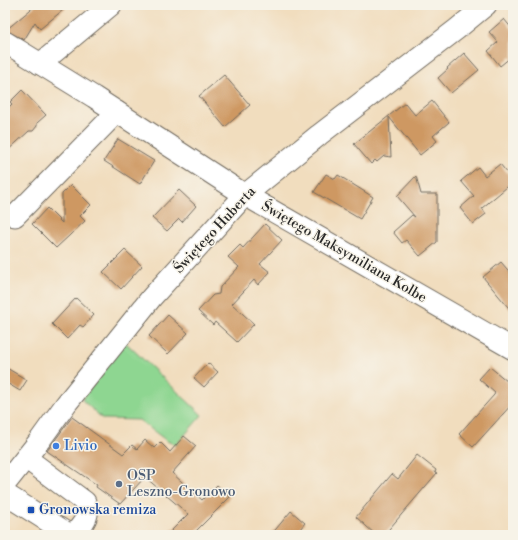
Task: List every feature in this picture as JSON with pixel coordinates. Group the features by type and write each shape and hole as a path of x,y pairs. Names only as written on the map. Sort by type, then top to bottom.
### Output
{"street":[{"path":"40,64 111,5"},
{"name":"Świętego Huberta","path":"5,484 66,404 152,297 245,195 319,135 486,5"},
{"name":"Świętego Maksymiliana Kolbe","path":"5,42 245,195 513,349"},
{"path":"15,216 117,112"},
{"path":"26,458 86,502 88,511 87,516 74,535"},
{"path":"5,494 70,535"}],"green space":[{"path":"124,341 202,415 176,445 167,441 139,420 103,419 82,400"}],"building":[{"path":"36,5 69,5 40,29 35,22 24,40 6,30"},
{"path":"504,19 513,30 513,60 511,57 500,66 488,51 498,42 489,32"},
{"path":"464,53 479,70 451,93 438,78"},
{"path":"224,75 250,105 225,127 199,96"},
{"path":"22,90 46,115 37,123 37,126 33,131 29,131 5,153 5,111 12,104 10,102"},
{"path":"432,101 449,122 433,136 437,141 420,155 389,117 391,157 384,156 377,162 375,160 371,164 354,144 405,103 415,115"},
{"path":"118,139 154,161 140,184 104,161"},
{"path":"500,164 513,182 482,208 486,214 473,224 460,208 474,196 461,181 478,167 485,176"},
{"path":"326,174 335,179 338,175 373,197 360,219 314,192"},
{"path":"416,176 421,194 437,194 437,242 420,256 406,240 402,243 393,232 412,215 415,217 397,196"},
{"path":"71,185 91,205 80,216 85,221 56,248 32,224 47,208 62,223 62,194"},
{"path":"179,190 196,206 182,222 179,219 167,231 152,218"},
{"path":"265,224 282,240 260,264 270,272 258,285 254,280 232,304 254,324 237,342 215,322 213,325 198,311 213,295 219,294 220,287 239,267 228,257 240,245 243,248"},
{"path":"125,250 142,266 121,289 103,272"},
{"path":"501,262 513,276 513,313 483,277"},
{"path":"76,298 94,315 83,327 80,325 67,339 52,324"},
{"path":"168,315 188,333 168,354 149,336"},
{"path":"208,363 218,372 204,387 194,378"},
{"path":"5,367 27,380 20,391 5,382"},
{"path":"490,367 513,386 513,403 473,447 459,434 495,393 479,379"},
{"path":"72,417 123,454 132,445 137,449 145,440 154,448 160,442 170,452 184,436 196,446 172,473 202,500 217,485 230,497 192,535 167,535 188,514 145,477 120,504 96,487 97,485 47,451"},
{"path":"417,455 436,470 435,472 437,473 384,535 376,535 356,517 392,474 398,479"},
{"path":"291,511 305,523 295,535 271,535"}],"place":[{"name":"Livio","path":"56,446"},
{"name":"OSP Leszno-Gronowo","path":"119,484"},
{"name":"Gronowska remiza","path":"31,510"}]}
